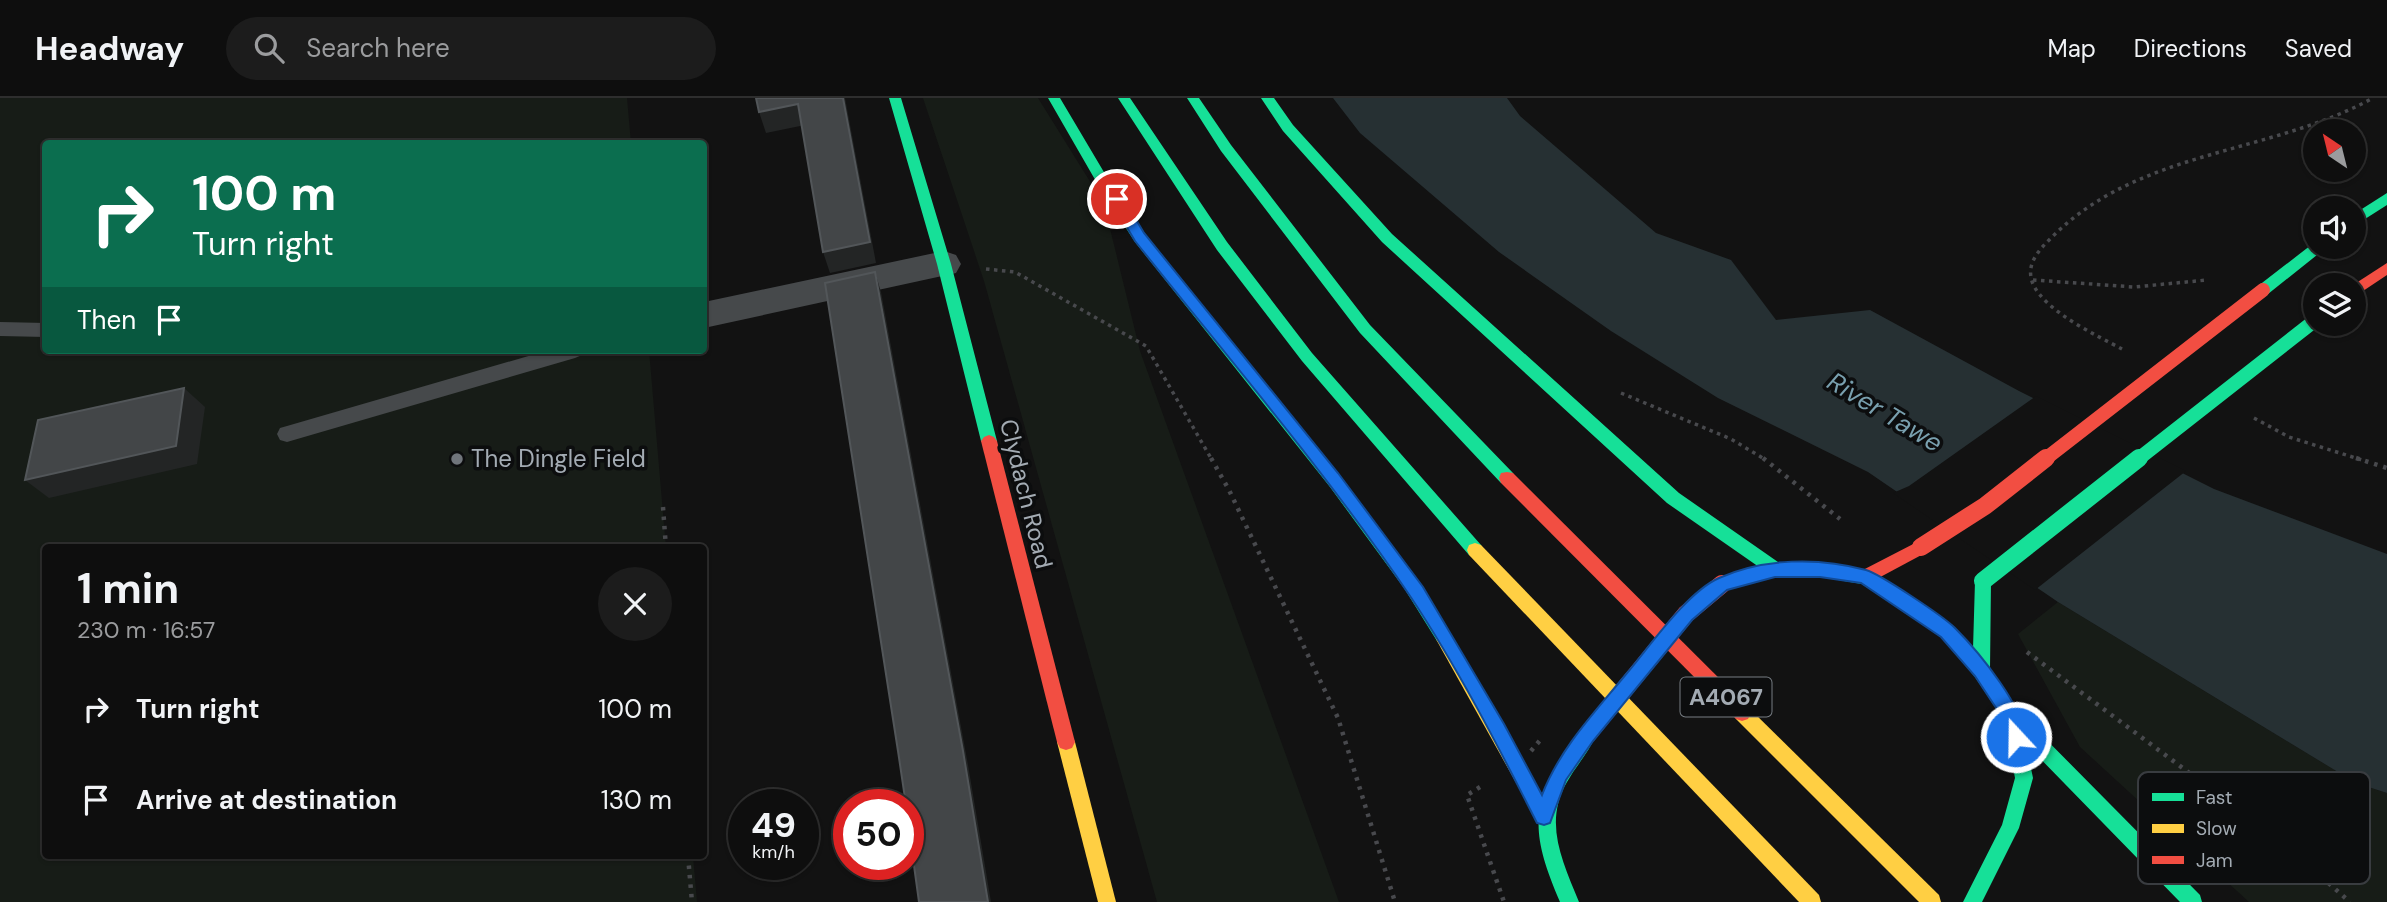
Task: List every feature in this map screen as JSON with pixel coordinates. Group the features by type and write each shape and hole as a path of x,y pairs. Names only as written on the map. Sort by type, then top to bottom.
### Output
{"main road":[{"name":"Clydach Road","path":"895,98 944,264 1107,902"},
{"path":"1054,98 1139,237 1333,478 1417,592 1498,730 1544,816 1549,854 1570,902"},
{"name":"A4067","path":"1124,98 1222,246 1307,357 1463,537 1812,902"},
{"name":"A4067","path":"1194,98 1226,148 1365,329 1520,492 1933,902"},
{"path":"1267,98 1288,128 1397,247 1673,498 1775,569"},
{"path":"2366,213 2387,198"},
{"path":"1865,577 1921,547 1985,506 2303,258"},
{"path":"2366,283 2387,268"},
{"path":"1981,671 1983,581 2303,330"},
{"path":"1544,816 1559,775 1587,735 1686,614 1722,584 1775,569 1820,570 1865,577 1947,631 1981,671 2012,718 2138,846"},
{"path":"1972,902 2010,828 2024,778 2012,718"},
{"path":"2175,884 2193,902"}],"street":[{"path":"707,314 944,264"}],"lane":[{"path":"0,329 42,330"},
{"path":"287,434 561,354"}],"path":[{"path":"2129,353 2092,334 2052,305 2033,284 2030,264 2039,249 2072,216 2104,196 2164,169 2344,114 2373,98"},
{"path":"944,264 1014,272 1146,346 1229,490 1338,718 1395,902"},
{"path":"2032,280 2134,286 2212,279"},
{"path":"1609,387 1654,410 1732,440 1785,475 1840,519"},
{"path":"2252,417 2289,436 2387,468"},
{"path":"663,507 666,544"},
{"path":"2024,649 2188,772"},
{"path":"688,859 692,902"},
{"path":"2329,884 2350,902"}],"shaded area":[{"path":"0,98 627,98 631,140 42,140 42,354 649,354 666,544 42,544 42,859 693,859 697,902 0,902"},
{"path":"923,98 1038,98 1104,204 1140,351 1339,902 1157,902 984,281"},
{"path":"2058,602 2338,772 2138,772 2138,800 2080,747 2018,634"},
{"path":"2370,788 2387,793 2387,902 2249,902 2229,884 2370,884"}],"water":[{"name":"River Tawe","path":"1333,98 1507,98 1520,116 1656,233 1731,260 1776,320 1870,310 2019,391 2214,489 2387,554 2387,793 2370,788 2370,772 2338,772 2058,602 1868,472 1718,398 1611,331 1499,252 1360,133"}],"pier":[{"path":"2036,396 2186,471 2035,590 1893,493 1909,486"}],"building":[{"path":"756,98 843,98 870,242 823,252 798,104 759,112"},
{"path":"875,272 988,902 919,902 916,880 924,880 924,789 904,789 825,283"},
{"path":"184,388 176,446 25,480 38,420"}],"traffic: fast":[{"path":"895,98 944,264 989,441"},
{"path":"1054,98 1128,222 1178,288 1336,482 1410,583 1443,636"},
{"path":"1124,98 1222,246 1307,357 1475,550"},
{"path":"1193,98 1226,148 1365,329 1507,478"},
{"path":"1267,98 1288,128 1387,238 1673,498 1775,569"},
{"path":"2366,213 2387,198"},
{"path":"2263,290 2303,258"},
{"path":"1983,581 2303,330"},
{"path":"1722,584 1775,569 1820,570 1865,577 1947,631 1981,671 2012,717 2024,778 2010,828 1972,902"},
{"path":"1981,671 1983,581"},
{"path":"2012,717 2138,846"},
{"path":"1570,902 1550,853 1546,815 1558,779 1587,735"},
{"path":"2175,884 2193,902"}],"traffic: slow":[{"path":"1475,550 1812,902"},
{"path":"1443,636 1544,816"},
{"path":"1742,713 1932,902"},
{"path":"1066,742 1107,902"}],"traffic: jam":[{"path":"2366,283 2387,268"},
{"path":"1921,547 1985,506 2263,290"},
{"path":"989,441 1066,742"},
{"path":"1507,478 1742,713"},
{"path":"1865,577 1921,547"},
{"path":"1587,735 1686,614 1722,584"}],"place":[{"name":"The Dingle Field","path":"457,459"}],"route":[{"path":"1117,199 1139,237 1333,478 1417,592 1498,730 1544,816 1559,775 1587,735 1686,614 1722,584 1775,569 1820,570 1865,577 1947,631 1981,671 2012,718 2016,737"}]}
